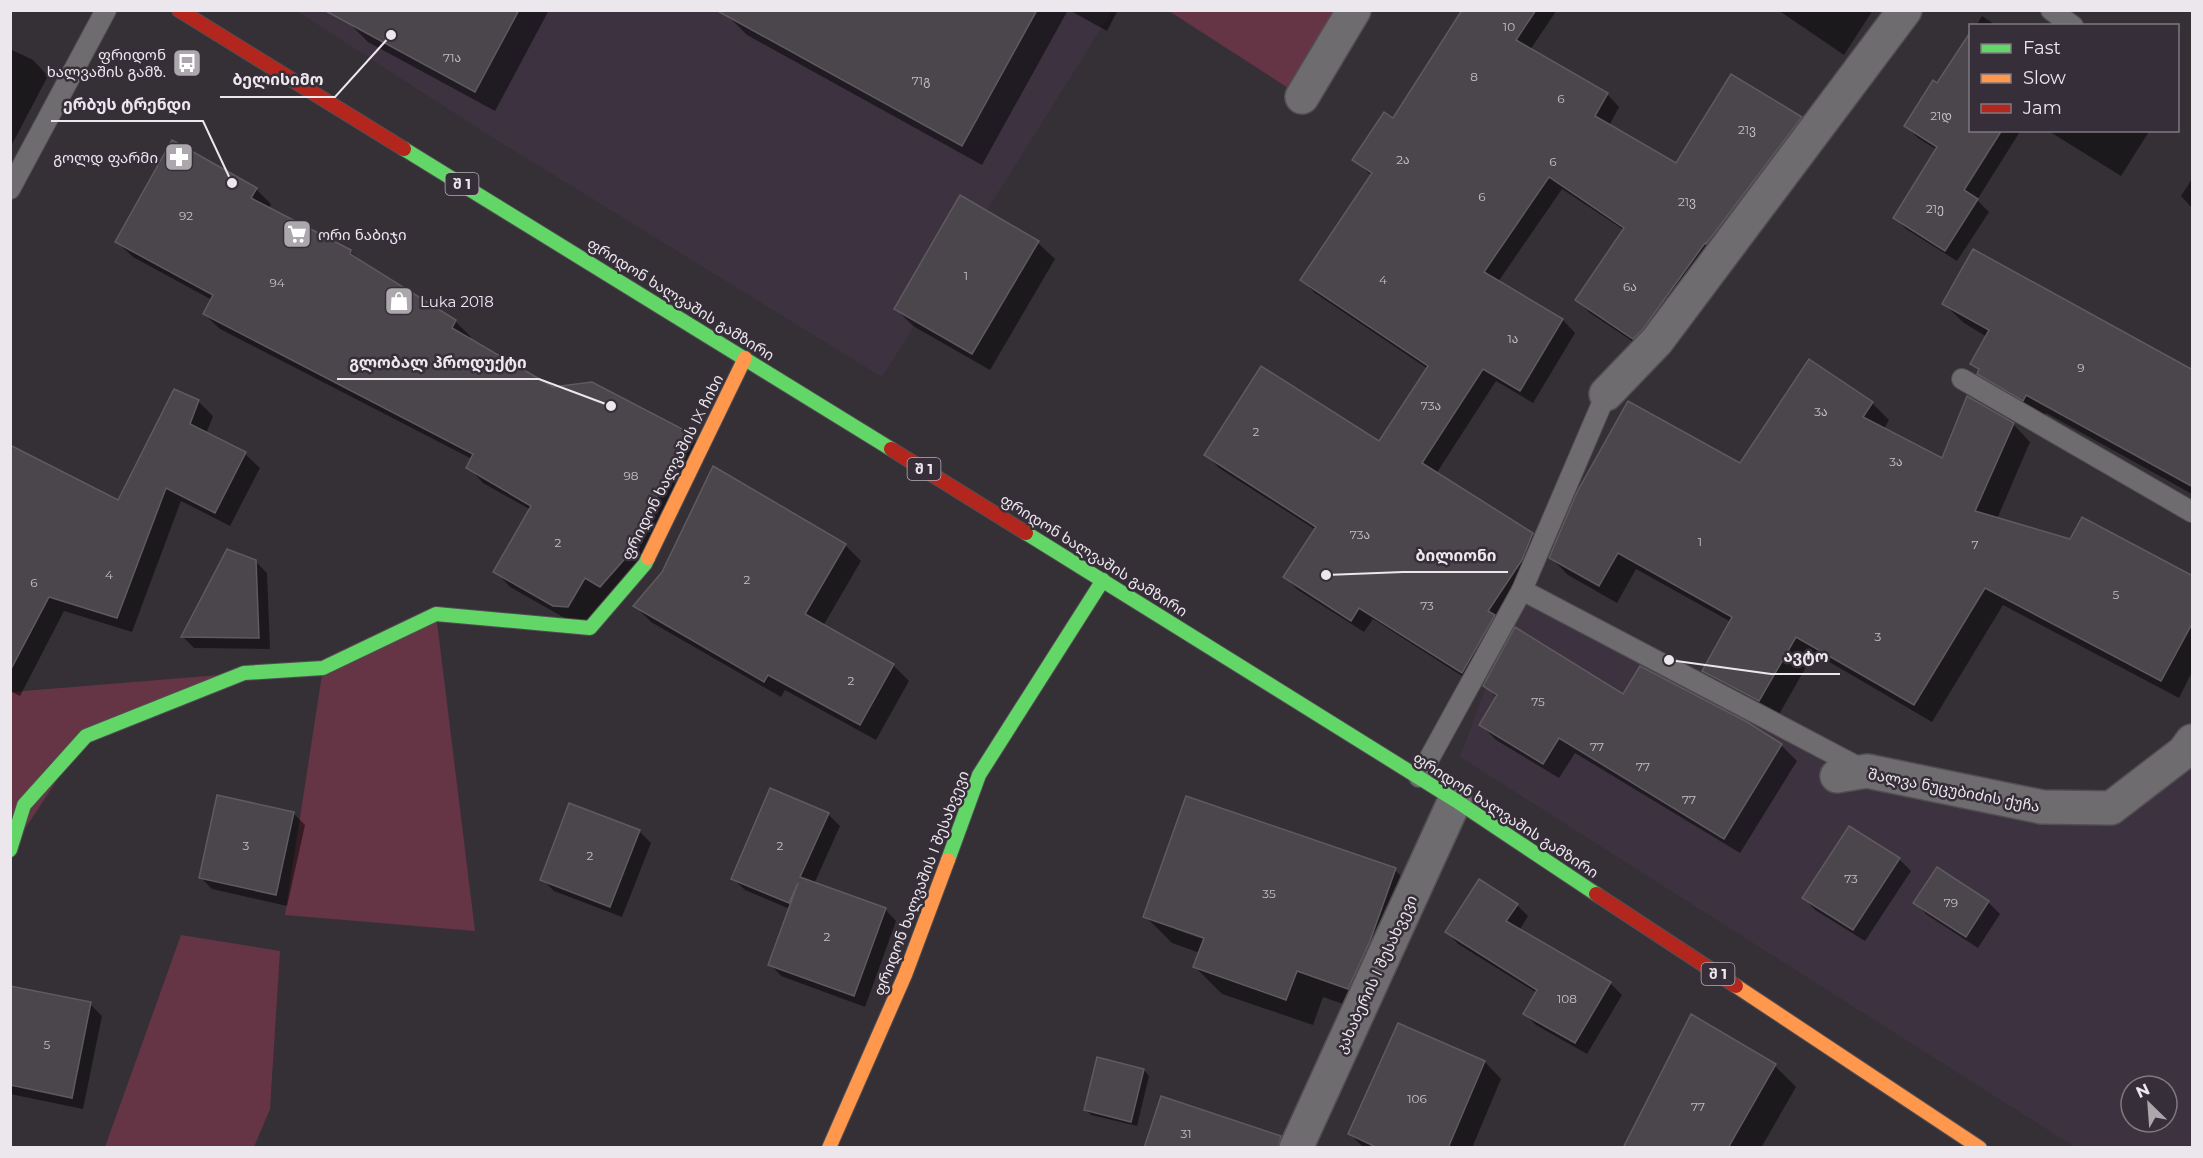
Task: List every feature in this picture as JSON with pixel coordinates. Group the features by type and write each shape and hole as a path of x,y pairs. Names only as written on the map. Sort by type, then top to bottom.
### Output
{"main road":[{"name":"ფრიდონ ხალვაშის გამზირი","path":"179,10 1419,777 1980,1148"},
{"name":"ფრიდონ ხალვაშის IX ჩიხი","path":"10,850 24,806 86,736 244,674 323,668 436,614 590,628 645,564 745,358"},
{"name":"ფრიდონ ხალვაშის I შესახვევი","path":"830,1148 905,975 979,775 1103,580"}],"street":[{"path":"1302,97 1354,10"},
{"path":"1606,394 1657,341 1905,10"},
{"name":"შალვა ნუცუბიძის ქუჩა","path":"1852,774 2042,807 2110,808 2184,752 2193,741"},
{"name":"კახაბერის I შესახვევი","path":"1296,1148 1455,800"}],"lane":[{"path":"10,189 106,10"},
{"path":"2051,10 2070,24"},
{"path":"1962,379 2193,512"},
{"path":"1419,777 1522,590 1606,394"},
{"path":"1522,590 1852,774"}],"shaded area":[{"path":"297,11 1112,11 882,377 484,132"},
{"path":"1169,11 1354,11 1302,97"},
{"path":"1522,590 1867,771 2110,808 2192,741 2192,1147 2075,1147 1460,757"},
{"path":"436,614 475,931 285,915 323,668"},
{"path":"244,673 86,736 11,850 11,692"},
{"path":"181,935 280,951 270,1109 254,1147 105,1147"}],"building":[{"path":"324,10 519,10 475,92"},
{"path":"716,10 1037,10 962,146"},
{"path":"1462,10 1536,10 1516,40 1608,93 1595,116 1676,163 1731,74 1802,117 1705,243 1643,329 1633,339 1575,300 1624,228 1549,177 1484,272 1563,319 1520,391 1483,369 1422,463 1533,533 1522,560 1488,611 1495,615 1462,673 1359,608 1351,621 1283,577 1316,527 1204,455 1261,366 1379,441 1428,366 1300,280 1372,173 1352,160 1384,112 1393,118"},
{"path":"1969,34 1969,132 2001,132 1964,190 1978,199 1945,251 1893,218 1937,147 1904,126 1933,80 1937,83"},
{"path":"172,140 257,188 251,198 351,250 350,254 456,320 452,328 553,387 592,382 688,432 629,554 600,587 585,578 568,607 553,606 493,572 531,506 466,468 473,454 203,314 213,295 115,242"},
{"path":"960,195 1039,241 972,354 894,309"},
{"path":"1973,249 2193,370 2193,487 2026,395 2023,401 1977,374 1979,369 1970,364 1989,330 1942,304"},
{"path":"1809,359 1873,402 1863,417 1942,458 1967,396 2014,423 1975,511 2070,539 2082,517 2193,576 2193,622 2161,681 1985,588 1914,705 1796,637 1759,701 1702,671 1732,617 1618,553 1599,586 1549,558 1577,492 1628,401 1740,463"},
{"path":"174,389 199,400 190,424 246,452 215,513 166,488 117,618 49,597 10,671 10,445 118,500"},
{"path":"713,466 846,544 805,614 894,664 860,725 768,675 764,682 633,606 662,572"},
{"path":"227,549 256,560 259,638 181,637"},
{"path":"1515,627 1623,694 1640,666 1747,722 1782,744 1724,839 1559,738 1543,764 1479,725 1497,695 1483,686"},
{"path":"770,788 829,813 800,877 886,908 854,996 768,965 798,883 789,903 731,879"},
{"path":"217,795 294,812 276,895 199,878"},
{"path":"1186,796 1396,868 1370,941 1348,989 1297,971 1286,1000 1193,967 1204,938 1143,917"},
{"path":"569,803 640,830 610,907 540,880"},
{"path":"1849,826 1900,858 1853,930 1802,898"},
{"path":"1937,867 1989,901 1966,937 1913,903"},
{"path":"1479,879 1518,904 1506,921 1611,982 1575,1043 1523,1014 1537,990 1445,932"},
{"path":"10,986 91,1002 72,1098 10,1085"},
{"path":"1691,1014 1776,1064 1728,1148 1623,1148"},
{"path":"1398,1023 1485,1061 1448,1148 1378,1148 1348,1134"},
{"path":"1097,1057 1144,1069 1131,1122 1084,1110"},
{"path":"1161,1096 1281,1136 1278,1148 1144,1148"}],"traffic: fast":[{"path":"404,149 891,449"},
{"path":"1026,533 1455,800 1596,894"},
{"path":"10,850 24,805 86,736 244,673 323,668 436,614 590,628 648,558"},
{"path":"948,860 979,775 1103,580"}],"traffic: slow":[{"path":"648,558 745,358"},
{"path":"829,1148 905,975 948,860"},
{"path":"1736,986 1980,1148"}],"traffic: jam":[{"path":"179,10 404,149"},
{"path":"891,449 1026,533"},
{"path":"1596,894 1736,986"}],"place":[{"name":"ბელისიმო","path":"391,35"},
{"name":"ფრიდონ ხალვაშის გამზ.","path":"187,63"},
{"name":"გოლდ ფარმი","path":"179,157"},
{"name":"ერბუს ტრენდი","path":"232,183"},
{"name":"ორი ნაბიჯი","path":"297,234"},
{"name":"Luka 2018","path":"399,301"},
{"name":"გლობალ პროდუქტი","path":"611,406"},
{"name":"ბილიონი","path":"1326,575"},
{"name":"ავტო","path":"1669,660"}]}
